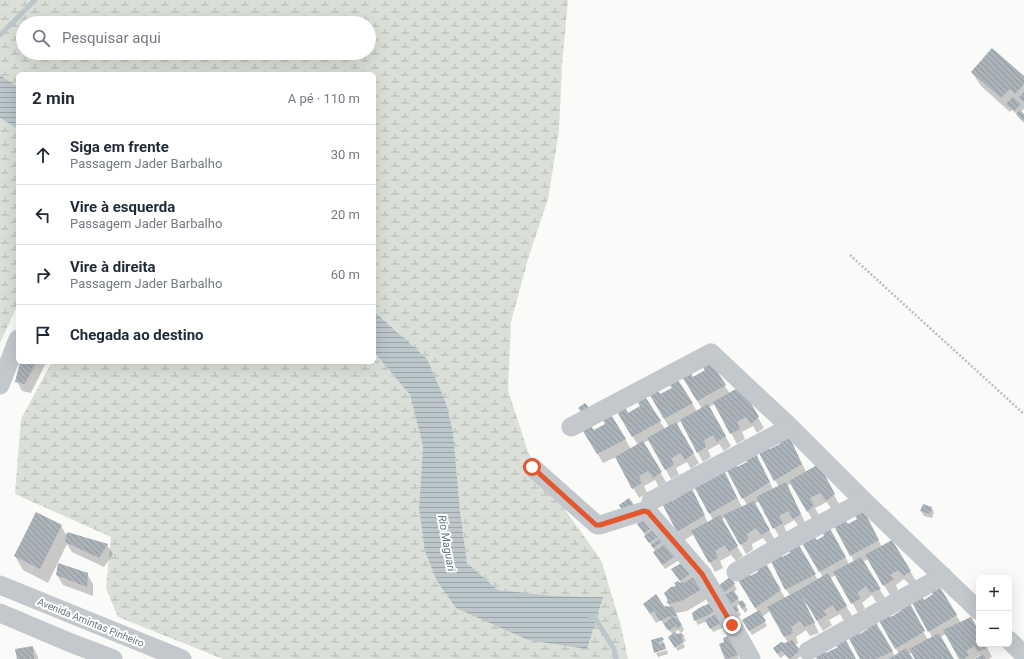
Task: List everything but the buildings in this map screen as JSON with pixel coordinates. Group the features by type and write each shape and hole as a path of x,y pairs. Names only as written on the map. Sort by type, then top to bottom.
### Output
{"street":[{"path":"0,385 16,343"},
{"path":"571,427 711,353 790,427 864,502 976,608"},
{"path":"651,501 790,427"},
{"path":"532,467 596,525 644,511 648,512 702,574 751,659"},
{"path":"736,572 788,542 864,502"},
{"path":"808,651 943,576"},
{"name":"Avenida Amintas Pinheiro","path":"0,585 182,659"},
{"path":"0,613 73,651 113,659"}],"path":[{"path":"850,255 1024,414"}],"green space":[{"path":"0,0 568,0 562,65 559,131 548,199 528,259 511,322 508,390 528,452 563,507 601,560 620,622 628,659 223,659 118,617 106,588 111,537 15,494 21,419 51,364 376,364 376,354 410,395 423,445 419,507 456,608 603,597 555,596 498,590 467,563 460,511 453,432 398,332 376,313 376,72 16,72 16,86 0,75"},
{"path":"0,118 16,128 16,308 0,343"}],"water":[{"path":"0,75 16,86 16,128 0,118"},
{"path":"376,313 427,359 446,403 453,432 460,511 467,563 498,590 555,596 603,597 587,649 528,640 456,608 437,581 425,551 419,507 423,446 410,395 376,354"}],"waterway":[{"path":"19,16 35,0"},
{"path":"0,35 16,19"},
{"name":"Rio Maguari","path":"591,617 595,618 614,649 616,659"}],"route":[{"path":"532,467 596,525 644,511 648,512 702,574 732,625"}]}
